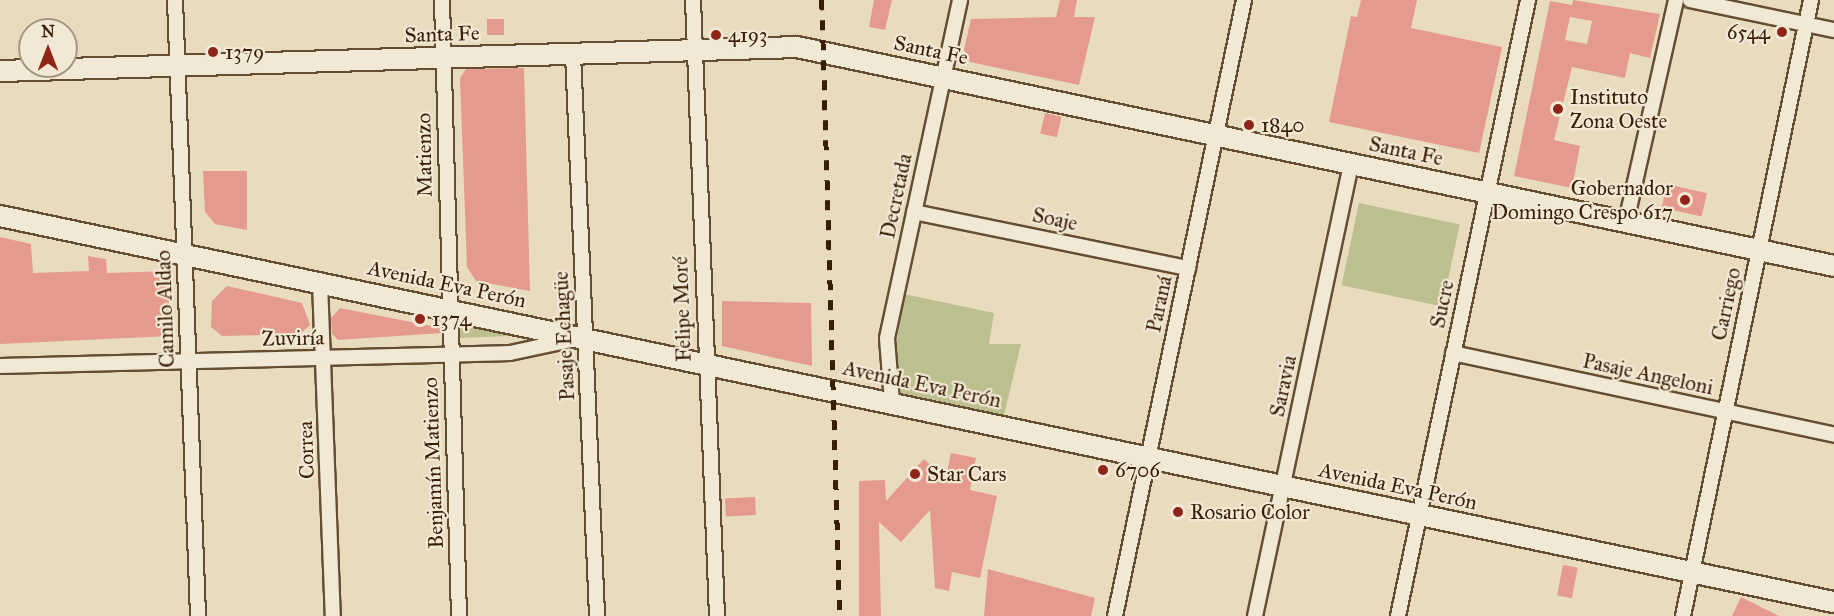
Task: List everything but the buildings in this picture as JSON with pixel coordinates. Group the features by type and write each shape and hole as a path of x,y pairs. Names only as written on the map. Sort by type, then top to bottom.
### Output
{"main road":[{"name":"Santa Fe","path":"0,71 797,47 1834,267"},
{"name":"Avenida Eva Perón","path":"0,216 705,362 1692,574 1834,602"}],"street":[{"name":"Camilo Aldao","path":"175,0 198,616"},
{"name":"Matienzo","path":"442,0 448,309"},
{"name":"Felipe Moré","path":"693,0 705,362 717,616"},
{"name":"Decretada","path":"892,402 887,338 960,0"},
{"name":"Paraná","path":"1115,616 1244,0"},
{"name":"Sucre","path":"1398,616 1527,0"},
{"path":"1626,222 1676,0"},
{"path":"1690,0 1834,30"},
{"name":"Carriego","path":"1683,616 1811,0"},
{"name":"Pasaje Echagüe","path":"573,54 597,616"},
{"name":"Saravia","path":"1255,616 1351,164"},
{"name":"Soaje","path":"914,212 1188,268"},
{"name":"Correa","path":"320,282 333,616"},
{"name":"Benjamín Matienzo","path":"448,309 459,616"},
{"name":"Zuviría","path":"0,366 510,353 585,338"},
{"name":"Pasaje Angeloni","path":"1453,353 1834,435"}],"green space":[{"path":"1359,203 1460,224 1442,307 1342,285"},
{"path":"904,294 994,313 989,344 1021,344 1004,415 902,393 897,382 896,348"},
{"path":"469,326 512,336 459,338 460,327"}],"railway":[{"path":"822,0 840,616"}],"place":[{"name":"6544","path":"1782,32"},
{"name":"4193","path":"716,35"},
{"name":"1379","path":"213,52"},
{"name":"Instituto Zona Oeste","path":"1558,109"},
{"name":"1840","path":"1249,125"},
{"name":"Gobernador Domingo Crespo 617","path":"1685,200"},
{"name":"1374","path":"420,319"},
{"name":"6706","path":"1103,470"},
{"name":"Star Cars","path":"915,474"},
{"name":"Rosario Color","path":"1178,512"}]}
